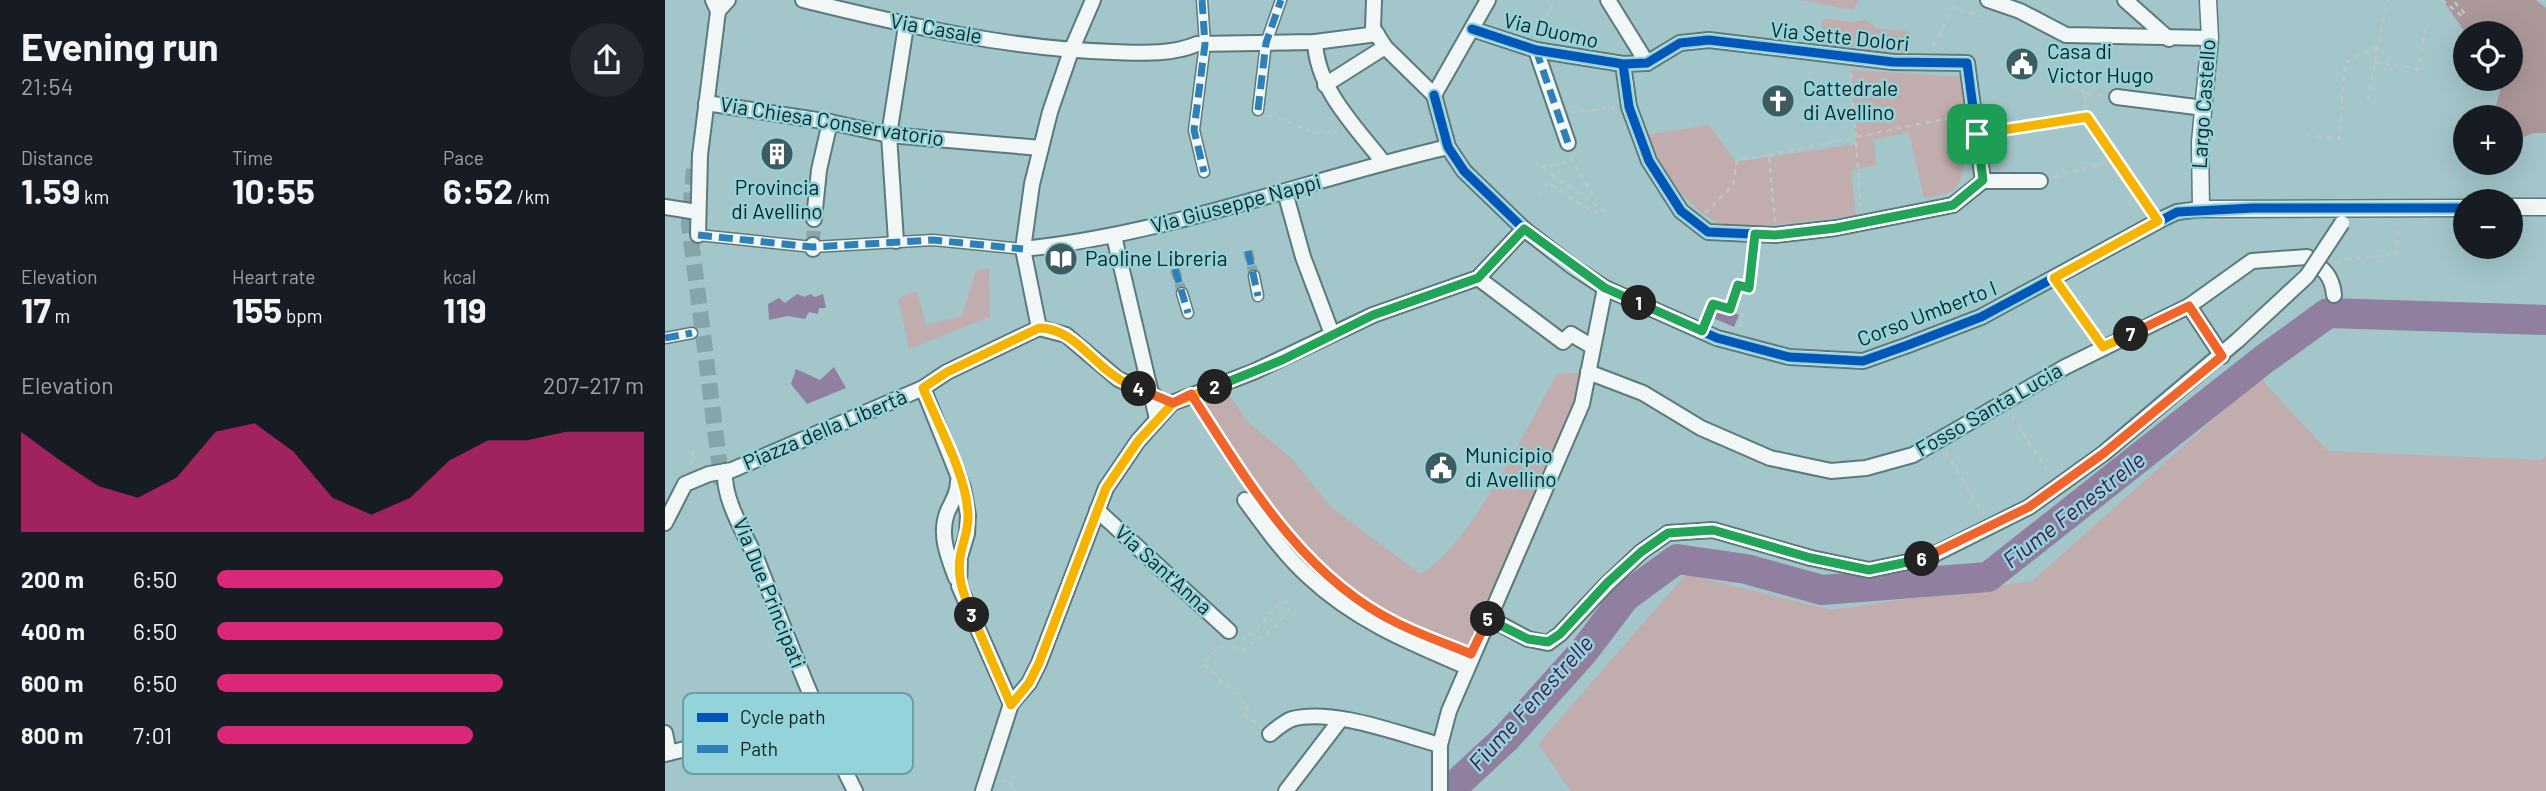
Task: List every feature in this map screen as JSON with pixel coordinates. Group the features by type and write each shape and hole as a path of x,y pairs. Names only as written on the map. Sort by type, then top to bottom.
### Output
{"street":[{"path":"729,0 715,5 697,212 698,234 813,247 933,240 1023,249"},
{"name":"Via Casale","path":"803,0 907,26 1071,51 1180,51 1205,44 1315,42 1377,34"},
{"path":"1093,0 1071,51 1041,148 1023,249 1039,328 1066,335 1118,379 1173,403"},
{"path":"1202,0 1205,44 1194,130 1204,172"},
{"path":"1258,110 1266,43 1280,0"},
{"path":"1374,0 1373,28 1385,47 1434,95 1448,147"},
{"name":"Via Duomo","path":"1434,95 1488,0"},
{"path":"1608,0 1647,62"},
{"path":"1988,0 2066,35 2210,38"},
{"path":"2125,0 2169,39"},
{"name":"Largo Castello","path":"2201,209 2199,175 2210,38 2208,0"},
{"path":"895,241 889,135 907,26"},
{"name":"Via Duomo","path":"1472,29 1536,50 1623,64 1647,62"},
{"name":"Via Sette Dolori","path":"1647,62 1680,43 1709,40 1853,58 1967,63 1977,134"},
{"path":"1315,42 1316,61 1325,85 1383,162"},
{"path":"1325,85 1385,47"},
{"path":"1536,50 1568,143"},
{"path":"1623,64 1629,107 1649,161 1681,211 1708,232 1775,235 1862,223 1953,205 1983,180 2040,181"},
{"path":"2117,97 2204,108"},
{"name":"Via Chiesa Conservatorio","path":"706,103 830,122 889,135 1041,148"},
{"path":"814,219 830,122"},
{"path":"1977,134 1983,180"},
{"name":"Via Giuseppe Nappi","path":"1023,249 1114,236 1285,192 1383,162 1448,147"},
{"name":"Corso Umberto I","path":"1448,147 1464,171 1524,229 1605,288 1734,345 1790,357 1863,361 1981,317 2178,212 2201,209 2453,208"},
{"path":"1285,192 1303,257 1332,334"},
{"path":"665,207 697,212"},
{"path":"2523,207 2546,207"},
{"path":"1489,618 1528,639 1548,642 1560,634 1641,552 1668,533 1713,530 1811,558 1869,570 1927,558 2029,507 2104,453 2222,356 2307,276 2350,208"},
{"path":"983,791 1011,705 1029,683 1039,663 1106,488 1157,419 1173,403 1191,394 1233,381 1419,292 1478,278 1524,229"},
{"path":"1114,236 1157,419"},
{"name":"Fosso Santa Lucia","path":"1588,372 1643,393 1701,428 1770,458 1831,471 1866,468 1913,455 2103,347 2189,306 2260,258 2307,257 2327,273"},
{"path":"2327,273 2332,280 2334,295"},
{"path":"1254,276 1258,296"},
{"path":"1478,278 1563,342 1571,334 1593,347"},
{"path":"1440,791 1440,745 1449,711 1582,404 1605,288"},
{"path":"1182,293 1188,313"},
{"path":"2189,306 2222,356"},
{"name":"Piazza della Libertà","path":"665,523 685,484 725,471 923,388 947,372 1039,328"},
{"path":"665,338 692,333"},
{"path":"1129,384 1145,369"},
{"path":"923,388 957,474 968,514 967,534 960,557 960,586"},
{"name":"Via Due Principati","path":"725,471 725,481 737,517 810,693"},
{"path":"957,474 957,494 947,514 943,533 947,554 1011,705"},
{"path":"1250,496 1309,578 1354,613 1390,634 1467,667"},
{"name":"Via Sant'Anna","path":"1097,510 1229,631"},
{"path":"1269,734 1290,720 1314,717 1341,719 1440,745"},
{"path":"1286,791 1341,719"},
{"path":"665,733 667,754"},
{"name":"Via Due Principati","path":"847,774 855,791"}],"path":[{"path":"1536,50 1534,43 1554,0"},
{"path":"2368,100 2388,0"},
{"path":"2442,0 2462,16 2465,14 2453,0"},
{"path":"1924,62 1953,8 1991,18"},
{"path":"2375,62 2418,69 2426,24"},
{"path":"2066,35 2070,85 2084,92 2117,97"},
{"path":"2307,135 2339,139 2345,62 2378,46"},
{"path":"1853,58 1851,70 1862,223"},
{"path":"2084,92 2087,117 2113,159 2158,221"},
{"path":"1558,113 1629,107"},
{"path":"1258,110 1262,116 1281,117 1299,130 1331,133 1353,123"},
{"path":"1977,134 2087,117"},
{"path":"1697,223 1733,185 1737,160 1949,118"},
{"path":"1568,143 1570,162 1593,194"},
{"path":"1769,155 1775,235"},
{"path":"2040,181 2113,159"},
{"path":"1539,195 1548,182 1591,211 1604,211 1541,167 1570,162"},
{"path":"2327,273 2342,260 2397,254 2398,208"},
{"path":"1730,309 1738,285 1749,288 1755,234"},
{"path":"2054,278 2103,347"},
{"path":"1702,331 1713,304 1744,315 1734,345"},
{"path":"1191,394 1250,496"},
{"path":"2005,404 2057,487"},
{"path":"1938,440 1991,526"},
{"path":"1229,631 1232,640 1243,640 1256,630 1282,600 1287,603 1289,608 1276,626 1254,642 1244,649 1220,646 1203,663 1248,706 1243,713 1269,734"}],"shaded area":[{"path":"1800,0 1859,0 1853,10"},
{"path":"2443,0 2536,0 2546,8 2546,133 2523,137 2523,105 2496,105 2500,91 2523,91 2523,21 2457,21"},
{"path":"1823,19 1854,22 1866,20 1877,29 1909,31 1908,56 1863,50 1857,43 1847,49 1820,46"},
{"path":"1851,70 1961,77 1964,163 1962,176 1952,191 1924,198 1909,132 1874,140 1876,165 1851,170 1856,215 1764,225 1729,225 1705,215 1684,196 1659,160 1647,135 1709,125 1736,162 1856,144"},
{"path":"989,268 990,317 909,349 898,298 917,291 926,325 962,316 976,271"},
{"path":"797,294 805,297 810,294 815,297 823,294 826,308 819,308 818,314 809,312 805,319 788,316 769,320 768,304 779,298 785,303"},
{"path":"1715,305 1739,315 1734,327 1711,317"},
{"path":"834,367 846,388 807,404 791,384 796,369 820,380"},
{"path":"1588,372 1471,654 1397,623 1363,603 1332,579 1279,523 1191,394 1223,385 1247,421 1291,458 1332,508 1421,574 1440,559 1478,511 1497,483 1557,374"},
{"path":"2260,378 2328,451 2541,460 2546,456 2546,791 1571,791 1538,744 1686,574 1831,610 2032,581"}],"waterway":[{"name":"Fiume Fenestrelle","path":"1449,791 1506,738 1584,651 1625,597 1677,559 1746,569 1822,590 1988,577 2263,360 2328,313 2546,320"}],"tunnel":[{"path":"694,169 689,224 722,484"},
{"path":"813,245 814,219"},
{"path":"1248,251 1254,276"},
{"path":"1175,269 1182,293"}],"marked path":[{"path":"1202,0 1205,44 1194,130 1204,172"},
{"path":"1258,110 1266,43 1281,0"},
{"path":"1536,50 1568,143"},
{"path":"698,235 813,247 933,240 1023,249"},
{"path":"1248,251 1258,296"},
{"path":"1175,269 1188,313"},
{"path":"665,338 692,333"}],"cycle path":[{"path":"1472,29 1536,50 1623,64 1647,63 1680,43 1709,40 1893,62 1967,63 1983,181 1953,205 1836,228 1775,235 1708,232 1681,211 1649,161 1629,107 1623,64"},
{"path":"1434,95 1448,147 1464,171 1524,229 1573,267 1605,288 1717,338 1789,357 1863,361 1908,345 1981,317 2177,212 2253,208 2453,208"}],"place":[{"name":"Casa di Victor Hugo","path":"2022,64"},
{"name":"Cattedrale di Avellino","path":"1778,101"},
{"name":"Provincia di Avellino","path":"777,154"},
{"name":"Paoline Libreria","path":"1061,259"},
{"name":"Municipio di Avellino","path":"1441,468"}],"route":[{"path":"1977,134 1983,180 1953,205 1836,228 1775,235 1755,234 1749,288 1738,285 1730,309 1713,304 1702,331 1605,288 1524,229 1478,278 1373,315 1282,360 1223,385 1191,394 1173,403 1138,441 1106,488 1089,526 1064,601 1039,663 1029,683 1011,705 960,586 960,557 967,534 968,514 963,488 923,388 947,372 1039,328 1049,328 1066,335 1118,379 1150,394 1173,403 1191,394 1255,492 1318,569 1361,602 1396,623 1471,654 1489,618 1528,639 1548,642 1560,634 1607,583 1641,552 1668,533 1713,530 1811,558 1869,570 1927,558 2029,507 2104,453 2222,356 2189,306 2103,347 2054,278 2158,221 2113,159 2087,117 1977,134"}]}
